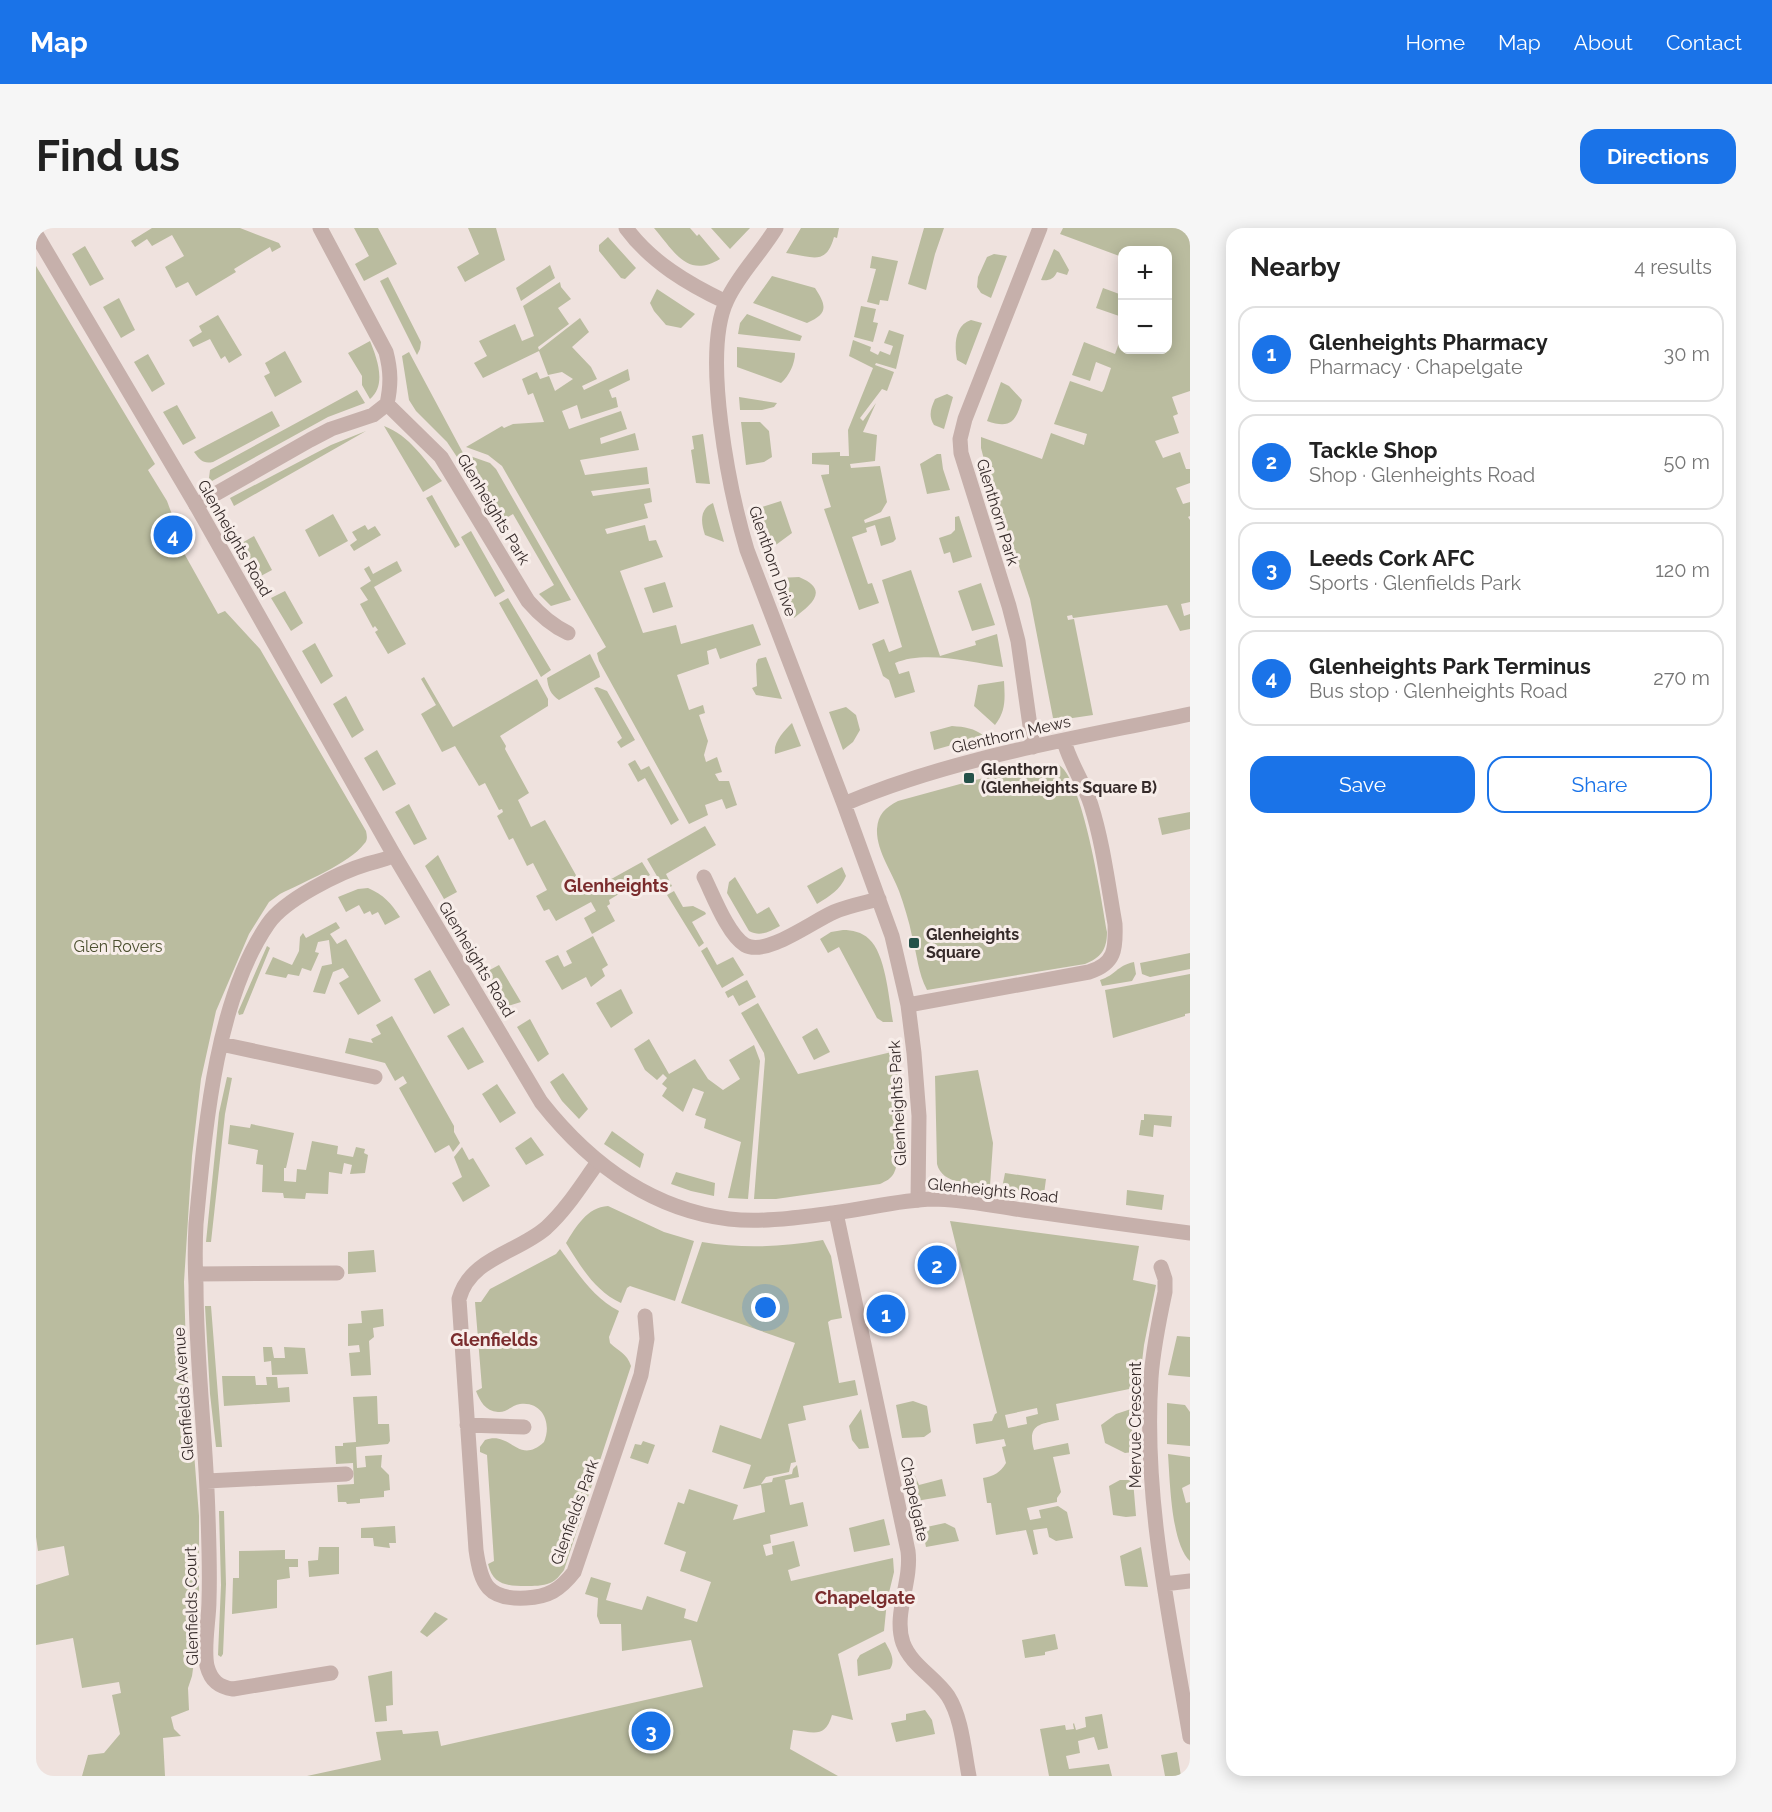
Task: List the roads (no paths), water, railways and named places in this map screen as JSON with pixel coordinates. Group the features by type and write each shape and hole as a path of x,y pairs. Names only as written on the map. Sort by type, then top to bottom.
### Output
{"street":[{"path":"196,505 309,440 331,429 373,415 387,404 391,385 386,352 320,228"},
{"path":"626,228 659,262 693,286 726,302"},
{"name":"Glenthorn Drive","path":"776,228 737,282 726,302 719,327 717,362 724,441 737,516 747,550 844,804"},
{"name":"Glenthorn Park","path":"1033,747 1018,640 964,465 960,439 965,419 1040,228"},
{"name":"Glenheights Road","path":"36,234 196,505 394,855 541,1102 563,1130 598,1162 630,1185 660,1200 684,1210 730,1219 753,1220 836,1213 918,1200 957,1201 1190,1233"},
{"name":"Glenheights Park","path":"387,404 441,457 528,601 540,615 568,633"},
{"name":"Glenthorn Mews","path":"844,804 904,780 940,769 1190,714"},
{"path":"908,1005 1089,972 1102,967 1110,960 1116,942 1115,924 1094,814 1069,758 1064,741"},
{"name":"Glenheights Park","path":"844,804 892,936 908,1005 918,1099 918,1200"},
{"name":"Glenfields Avenue","path":"346,1474 207,1481 197,1352 196,1227 204,1154 227,1011 242,974 268,923 294,898 366,864 394,855"},
{"path":"704,877 731,929 746,945 755,948 765,947 837,911 879,899"},
{"path":"221,1044 375,1077"},
{"name":"Glenfields Park","path":"598,1162 546,1227 532,1238 479,1268 468,1278 459,1299 478,1569 485,1583 496,1595 508,1599 542,1597 557,1590 574,1572 641,1375 647,1339 645,1316"},
{"name":"Chapelgate","path":"836,1213 908,1551 910,1566 900,1626 903,1643 911,1658 950,1699 956,1712 969,1776"},
{"name":"Mervue Crescent","path":"1161,1267 1165,1279 1165,1292 1151,1375 1150,1435 1155,1518 1190,1737"},
{"path":"196,1274 337,1274"},
{"path":"467,1425 524,1426"},
{"name":"Glenfields Court","path":"207,1481 209,1599 207,1665 211,1676 216,1683 233,1689 331,1673"},
{"path":"1164,1584 1190,1581"}],"place":[{"name":"Glenheights Park Terminus","path":"173,535"},
{"name":"Glenthorn (Glenheights Square B)","path":"969,778"},
{"name":"Glenheights Square","path":"914,943"},
{"name":"Tackle Shop","path":"937,1265"},
{"name":"Glenheights Pharmacy","path":"886,1314"},
{"name":"Leeds Cork AFC","path":"651,1731"}],"district":[{"name":"Glenheights","path":"616,886"},
{"name":"Glenfields","path":"494,1340"},
{"name":"Chapelgate","path":"865,1598"}],"park label":[{"name":"Glen Rovers","path":"118,946"}]}
